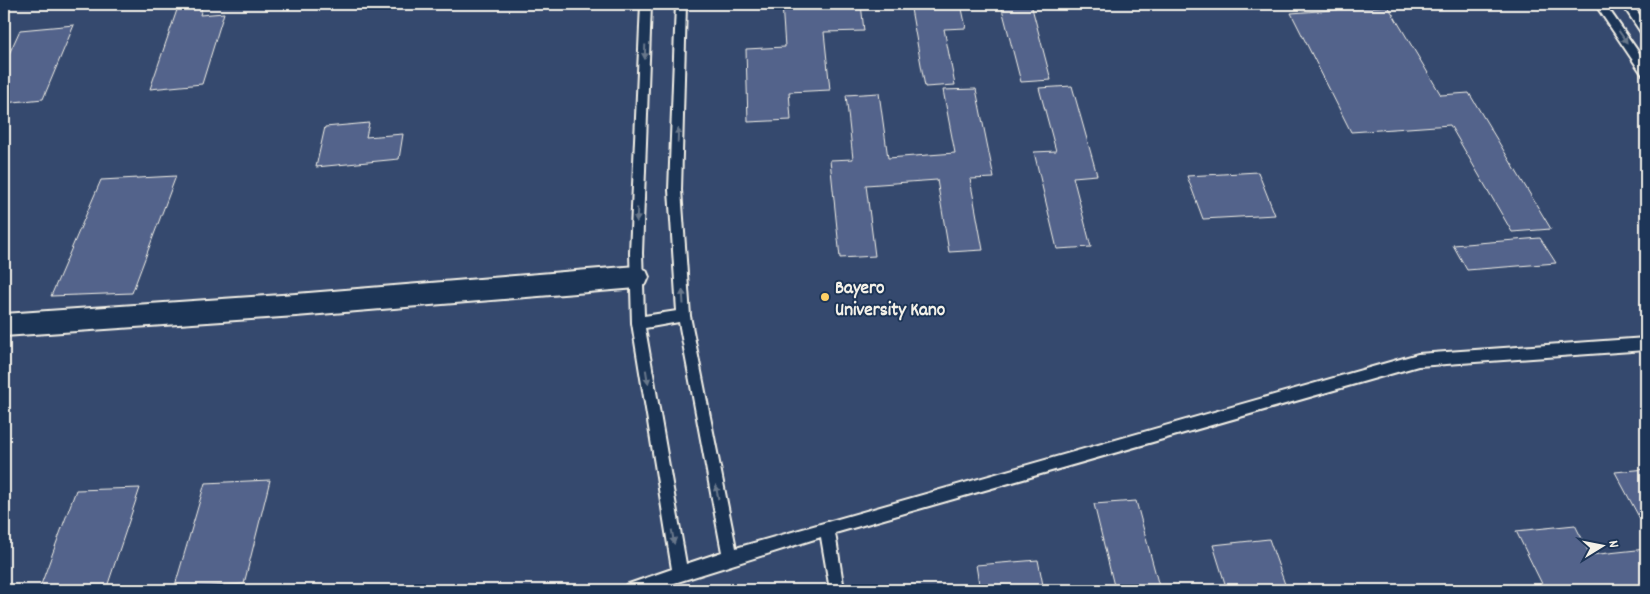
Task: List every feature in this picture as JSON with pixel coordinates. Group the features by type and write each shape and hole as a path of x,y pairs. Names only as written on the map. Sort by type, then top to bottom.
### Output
{"street":[{"path":"4,325 286,306 637,277"}],"lane":[{"path":"646,4 638,182 638,323 680,574"},
{"path":"681,4 675,190 684,316 730,557"},
{"path":"1600,4 1646,71"},
{"path":"1627,4 1646,31"},
{"path":"638,323 684,316"},
{"path":"632,590 730,557 827,528 1418,360 1646,344"},
{"path":"827,528 837,590"}],"shaded area":[{"name":"Bayero University Kano","path":"4,4 1646,4 1646,590 4,590"}],"building":[{"path":"179,4 203,4 200,15 224,13 202,84 150,89"},
{"path":"782,4 861,4 864,31 824,32 830,90 789,92 791,120 748,122 746,49 785,47"},
{"path":"930,4 961,4 966,28 944,29 955,85 925,87 911,9 931,8"},
{"path":"1031,4 1051,80 1021,82 1001,5"},
{"path":"1388,6 1441,95 1469,93 1551,229 1512,232 1450,125 1351,132 1291,13"},
{"path":"74,25 43,99 4,103 4,65 20,30"},
{"path":"1072,86 1097,175 1073,177 1091,247 1057,249 1034,152 1056,151 1039,88"},
{"path":"976,89 994,178 970,179 983,250 949,252 937,180 866,185 875,256 840,258 830,160 853,159 846,95 879,93 888,158 955,153 943,90"},
{"path":"369,123 366,137 403,134 399,159 316,167 325,127"},
{"path":"1258,172 1275,215 1203,219 1187,176"},
{"path":"176,176 132,293 51,296 101,180"},
{"path":"1540,238 1556,263 1467,270 1453,245"},
{"path":"1646,469 1646,530 1615,472"},
{"path":"270,480 244,584 174,589 205,483"},
{"path":"140,488 106,590 39,590 76,490"},
{"path":"1136,501 1160,590 1115,590 1094,504"},
{"path":"1575,525 1590,555 1646,549 1646,590 1545,590 1516,531"},
{"path":"1269,539 1287,590 1227,590 1213,545"},
{"path":"1038,560 1044,590 980,590 976,565"}],"place":[{"name":"Bayero University Kano","path":"825,297"}]}
